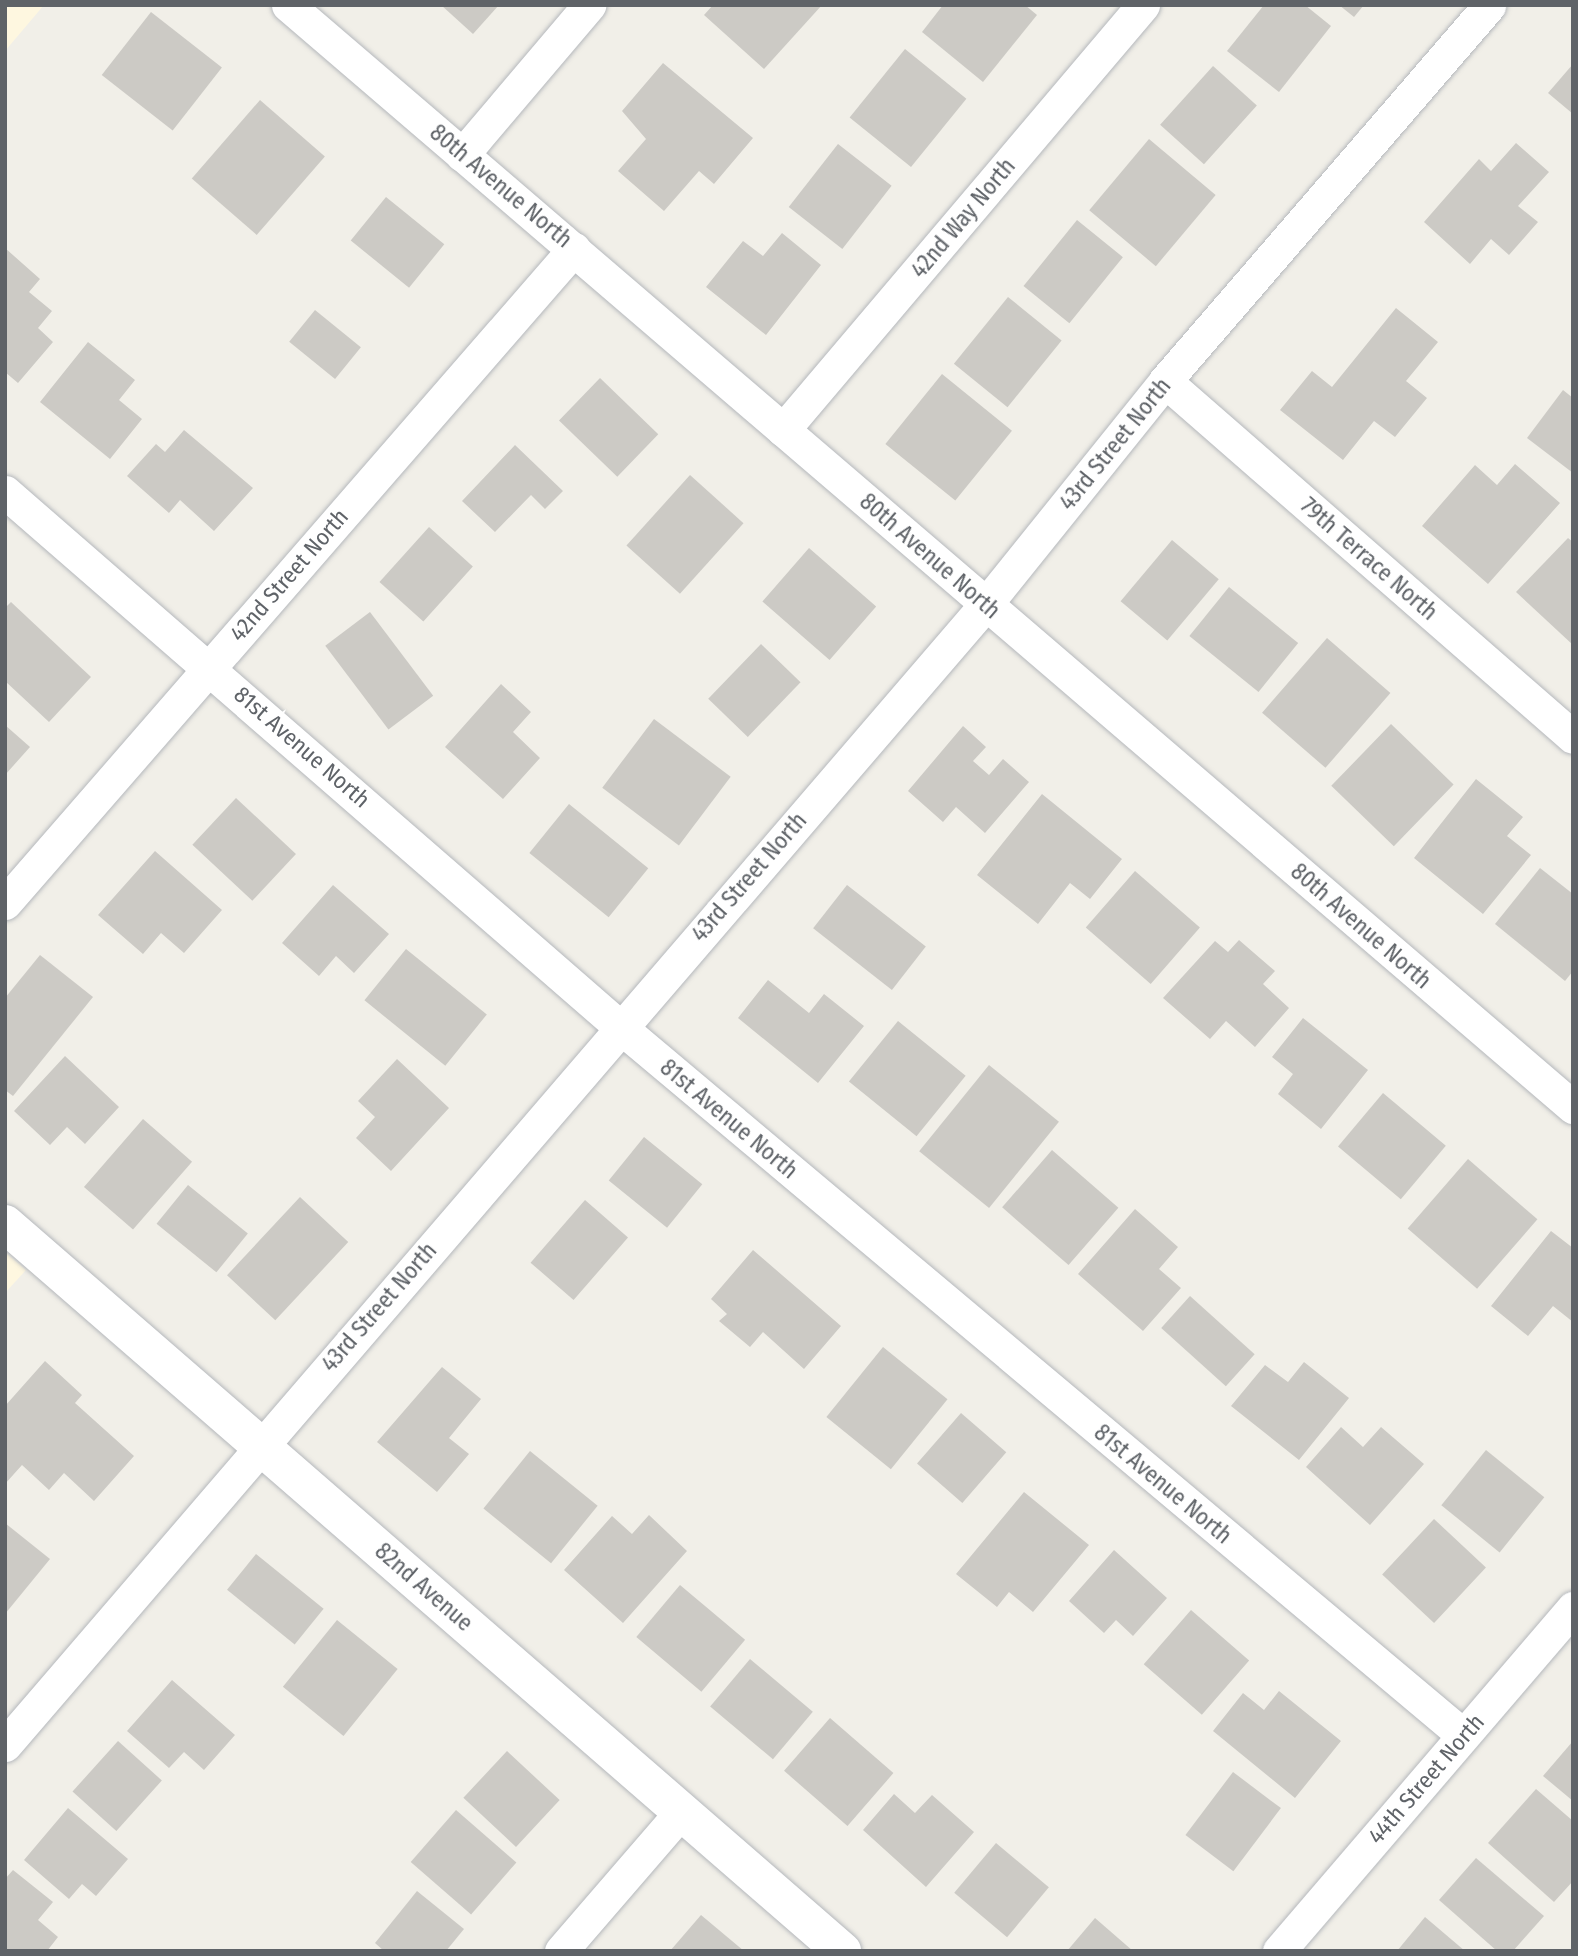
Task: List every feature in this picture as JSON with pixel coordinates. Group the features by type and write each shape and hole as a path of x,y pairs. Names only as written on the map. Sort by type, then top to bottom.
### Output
{"street":[{"name":"80th Avenue North","path":"288,5 1573,1107"},
{"path":"462,155 589,5"},
{"name":"42nd Way North","path":"783,430 1143,5"},
{"name":"43rd Street North","path":"5,1745 261,1444 986,604 1165,381 1489,5"},
{"name":"42nd Street North","path":"5,903 574,249"},
{"name":"79th Terrace North","path":"1165,381 1573,737"},
{"name":"81st Avenue North","path":"5,492 210,666 620,1027 1463,1735"},
{"name":"82nd Avenue","path":"5,1224 842,1951"},
{"name":"44th Street North","path":"1279,1951 1573,1608"},
{"path":"562,1951 680,1813"}],"shaded area":[{"path":"5,5 44,5 5,51"},
{"path":"5,1252 26,1270 5,1293"}],"building":[{"path":"441,5 499,5 473,34"},
{"path":"713,5 822,5 764,69 704,15"},
{"path":"943,5 1025,5 1037,15 983,82 922,32"},
{"path":"1264,5 1305,5 1331,26 1279,92 1227,51"},
{"path":"1339,5 1364,5 1354,17"},
{"path":"151,12 222,67 173,130 102,75"},
{"path":"905,49 966,99 911,167 850,117"},
{"path":"663,63 753,138 714,184 699,171 664,211 618,171 646,139 622,111"},
{"path":"1573,64 1573,114 1548,93"},
{"path":"1213,66 1257,105 1204,164 1160,125"},
{"path":"260,100 325,156 257,235 192,178"},
{"path":"1149,139 1216,195 1156,266 1089,210"},
{"path":"1516,143 1549,172 1518,206 1538,222 1509,255 1491,239 1470,264 1424,222 1479,159 1491,171"},
{"path":"838,144 892,186 842,249 789,207"},
{"path":"386,197 444,244 409,288 351,241"},
{"path":"1077,220 1123,257 1069,323 1024,286"},
{"path":"782,233 821,265 766,335 706,287 743,241 763,256"},
{"path":"5,248 40,279 29,292 52,311 38,328 53,342 18,383 5,372"},
{"path":"1008,297 1062,340 1008,407 954,364"},
{"path":"1396,308 1438,342 1406,381 1427,398 1395,437 1374,421 1343,460 1280,410 1312,371 1332,387"},
{"path":"315,310 361,347 335,379 289,342"},
{"path":"88,342 135,380 119,400 142,419 110,459 40,402"},
{"path":"942,374 1012,431 955,501 885,444"},
{"path":"600,378 658,434 617,477 559,420"},
{"path":"1563,390 1573,398 1573,473 1527,438"},
{"path":"184,430 253,488 214,531 180,500 169,513 127,476 156,444 165,452"},
{"path":"515,445 563,491 545,509 531,495 495,532 462,501"},
{"path":"1515,464 1560,503 1488,584 1422,526 1475,465 1497,485"},
{"path":"690,475 744,523 680,594 626,546"},
{"path":"429,527 473,566 423,621 379,582"},
{"path":"1568,538 1573,542 1573,645 1516,592"},
{"path":"1172,540 1219,579 1167,640 1121,601"},
{"path":"809,548 876,606 830,660 762,602"},
{"path":"1229,587 1298,643 1259,692 1189,636"},
{"path":"11,602 91,677 49,722 5,681 5,608"},
{"path":"370,612 433,696 388,730 325,646"},
{"path":"1327,638 1390,693 1325,768 1262,713"},
{"path":"761,644 801,682 748,737 708,699"},
{"path":"501,684 531,712 513,732 540,758 503,799 445,747"},
{"path":"654,719 731,777 679,845 602,788"},
{"path":"1391,724 1454,784 1394,846 1331,786"},
{"path":"5,725 30,747 5,775"},
{"path":"963,726 986,747 973,761 989,775 1003,759 1029,782 985,833 956,807 943,822 908,791"},
{"path":"1476,779 1523,817 1507,836 1531,855 1483,914 1414,858"},
{"path":"1042,794 1122,859 1090,899 1070,883 1038,924 977,875"},
{"path":"236,798 296,854 252,901 192,845"},
{"path":"569,804 648,868 609,917 529,853"},
{"path":"155,851 222,910 184,953 161,933 143,954 98,915"},
{"path":"1540,868 1573,894 1573,971 1565,981 1495,924"},
{"path":"1135,871 1200,927 1151,984 1086,928"},
{"path":"333,885 389,934 354,973 336,956 319,976 282,943"},
{"path":"847,885 926,947 892,990 813,928"},
{"path":"1239,940 1275,971 1263,984 1289,1008 1255,1047 1226,1021 1210,1039 1163,998 1215,941 1228,952"},
{"path":"406,949 487,1014 445,1066 364,1000"},
{"path":"40,955 93,997 13,1096 5,1090 5,998"},
{"path":"768,980 809,1013 824,994 864,1026 818,1083 738,1018"},
{"path":"1303,1018 1368,1070 1321,1129 1278,1094 1293,1074 1272,1057"},
{"path":"898,1021 966,1076 917,1136 849,1082"},
{"path":"65,1056 119,1107 85,1144 67,1127 50,1145 14,1111"},
{"path":"397,1059 449,1108 391,1171 356,1138 375,1117 358,1101"},
{"path":"989,1065 1059,1122 989,1208 919,1151"},
{"path":"1383,1093 1446,1146 1401,1199 1338,1147"},
{"path":"143,1119 192,1162 133,1230 84,1187"},
{"path":"644,1137 702,1184 667,1228 609,1181"},
{"path":"1052,1150 1118,1208 1069,1265 1002,1207"},
{"path":"1468,1159 1537,1219 1477,1289 1408,1228"},
{"path":"188,1185 248,1233 216,1272 157,1224"},
{"path":"300,1197 348,1242 275,1320 227,1275"},
{"path":"585,1200 628,1237 574,1300 531,1263"},
{"path":"1135,1209 1178,1247 1159,1269 1181,1288 1143,1331 1078,1274"},
{"path":"1551,1231 1573,1248 1573,1322 1553,1306 1528,1336 1491,1306"},
{"path":"753,1250 841,1326 804,1369 763,1332 750,1347 719,1321 727,1314 711,1299"},
{"path":"1190,1296 1255,1354 1226,1386 1161,1328"},
{"path":"883,1347 948,1399 891,1469 826,1417"},
{"path":"45,1361 82,1395 75,1403 134,1456 94,1501 64,1473 49,1490 22,1465 5,1484 5,1406"},
{"path":"1304,1362 1349,1398 1299,1460 1231,1406 1265,1365 1288,1382"},
{"path":"442,1367 481,1399 449,1438 469,1454 437,1492 377,1442"},
{"path":"961,1413 1006,1452 962,1503 917,1464"},
{"path":"1341,1427 1363,1447 1381,1427 1424,1464 1370,1525 1306,1467"},
{"path":"1486,1450 1544,1497 1500,1552 1441,1505"},
{"path":"530,1451 598,1506 551,1563 483,1509"},
{"path":"1024,1492 1089,1545 1033,1612 1009,1592 997,1607 956,1574"},
{"path":"649,1515 687,1551 623,1623 564,1570 612,1516 632,1534"},
{"path":"1434,1519 1486,1567 1434,1623 1382,1575"},
{"path":"5,1523 50,1559 5,1614"},
{"path":"1114,1550 1167,1598 1133,1636 1116,1620 1104,1633 1069,1601"},
{"path":"256,1554 324,1609 295,1644 227,1590"},
{"path":"680,1585 745,1640 701,1692 636,1637"},
{"path":"1191,1610 1249,1661 1202,1715 1144,1664"},
{"path":"337,1620 398,1669 343,1736 283,1687"},
{"path":"750,1659 813,1712 773,1759 710,1706"},
{"path":"172,1680 235,1735 204,1770 184,1752 169,1768 127,1731"},
{"path":"1279,1691 1341,1741 1295,1798 1213,1731 1243,1693 1264,1710"},
{"path":"830,1718 893,1773 847,1826 784,1771"},
{"path":"118,1741 162,1780 116,1831 72,1792"},
{"path":"1573,1741 1573,1801 1543,1776"},
{"path":"507,1751 560,1800 516,1847 463,1798"},
{"path":"1233,1772 1281,1808 1233,1871 1185,1835"},
{"path":"1536,1789 1573,1821 1573,1881 1554,1902 1488,1843"},
{"path":"894,1794 915,1813 932,1795 974,1832 926,1887 863,1830"},
{"path":"68,1808 128,1859 96,1896 82,1884 69,1899 24,1860"},
{"path":"456,1810 516,1862 471,1915 411,1862"},
{"path":"996,1843 1049,1887 1007,1937 954,1893"},
{"path":"1476,1858 1544,1916 1513,1951 1497,1951 1439,1900"},
{"path":"13,1870 53,1902 38,1920 58,1937 47,1951 5,1951 5,1879"},
{"path":"417,1891 464,1929 446,1951 384,1951 375,1943"},
{"path":"701,1915 744,1951 670,1951"},
{"path":"1425,1917 1465,1951 1397,1951"},
{"path":"1095,1918 1133,1951 1067,1951"}]}
